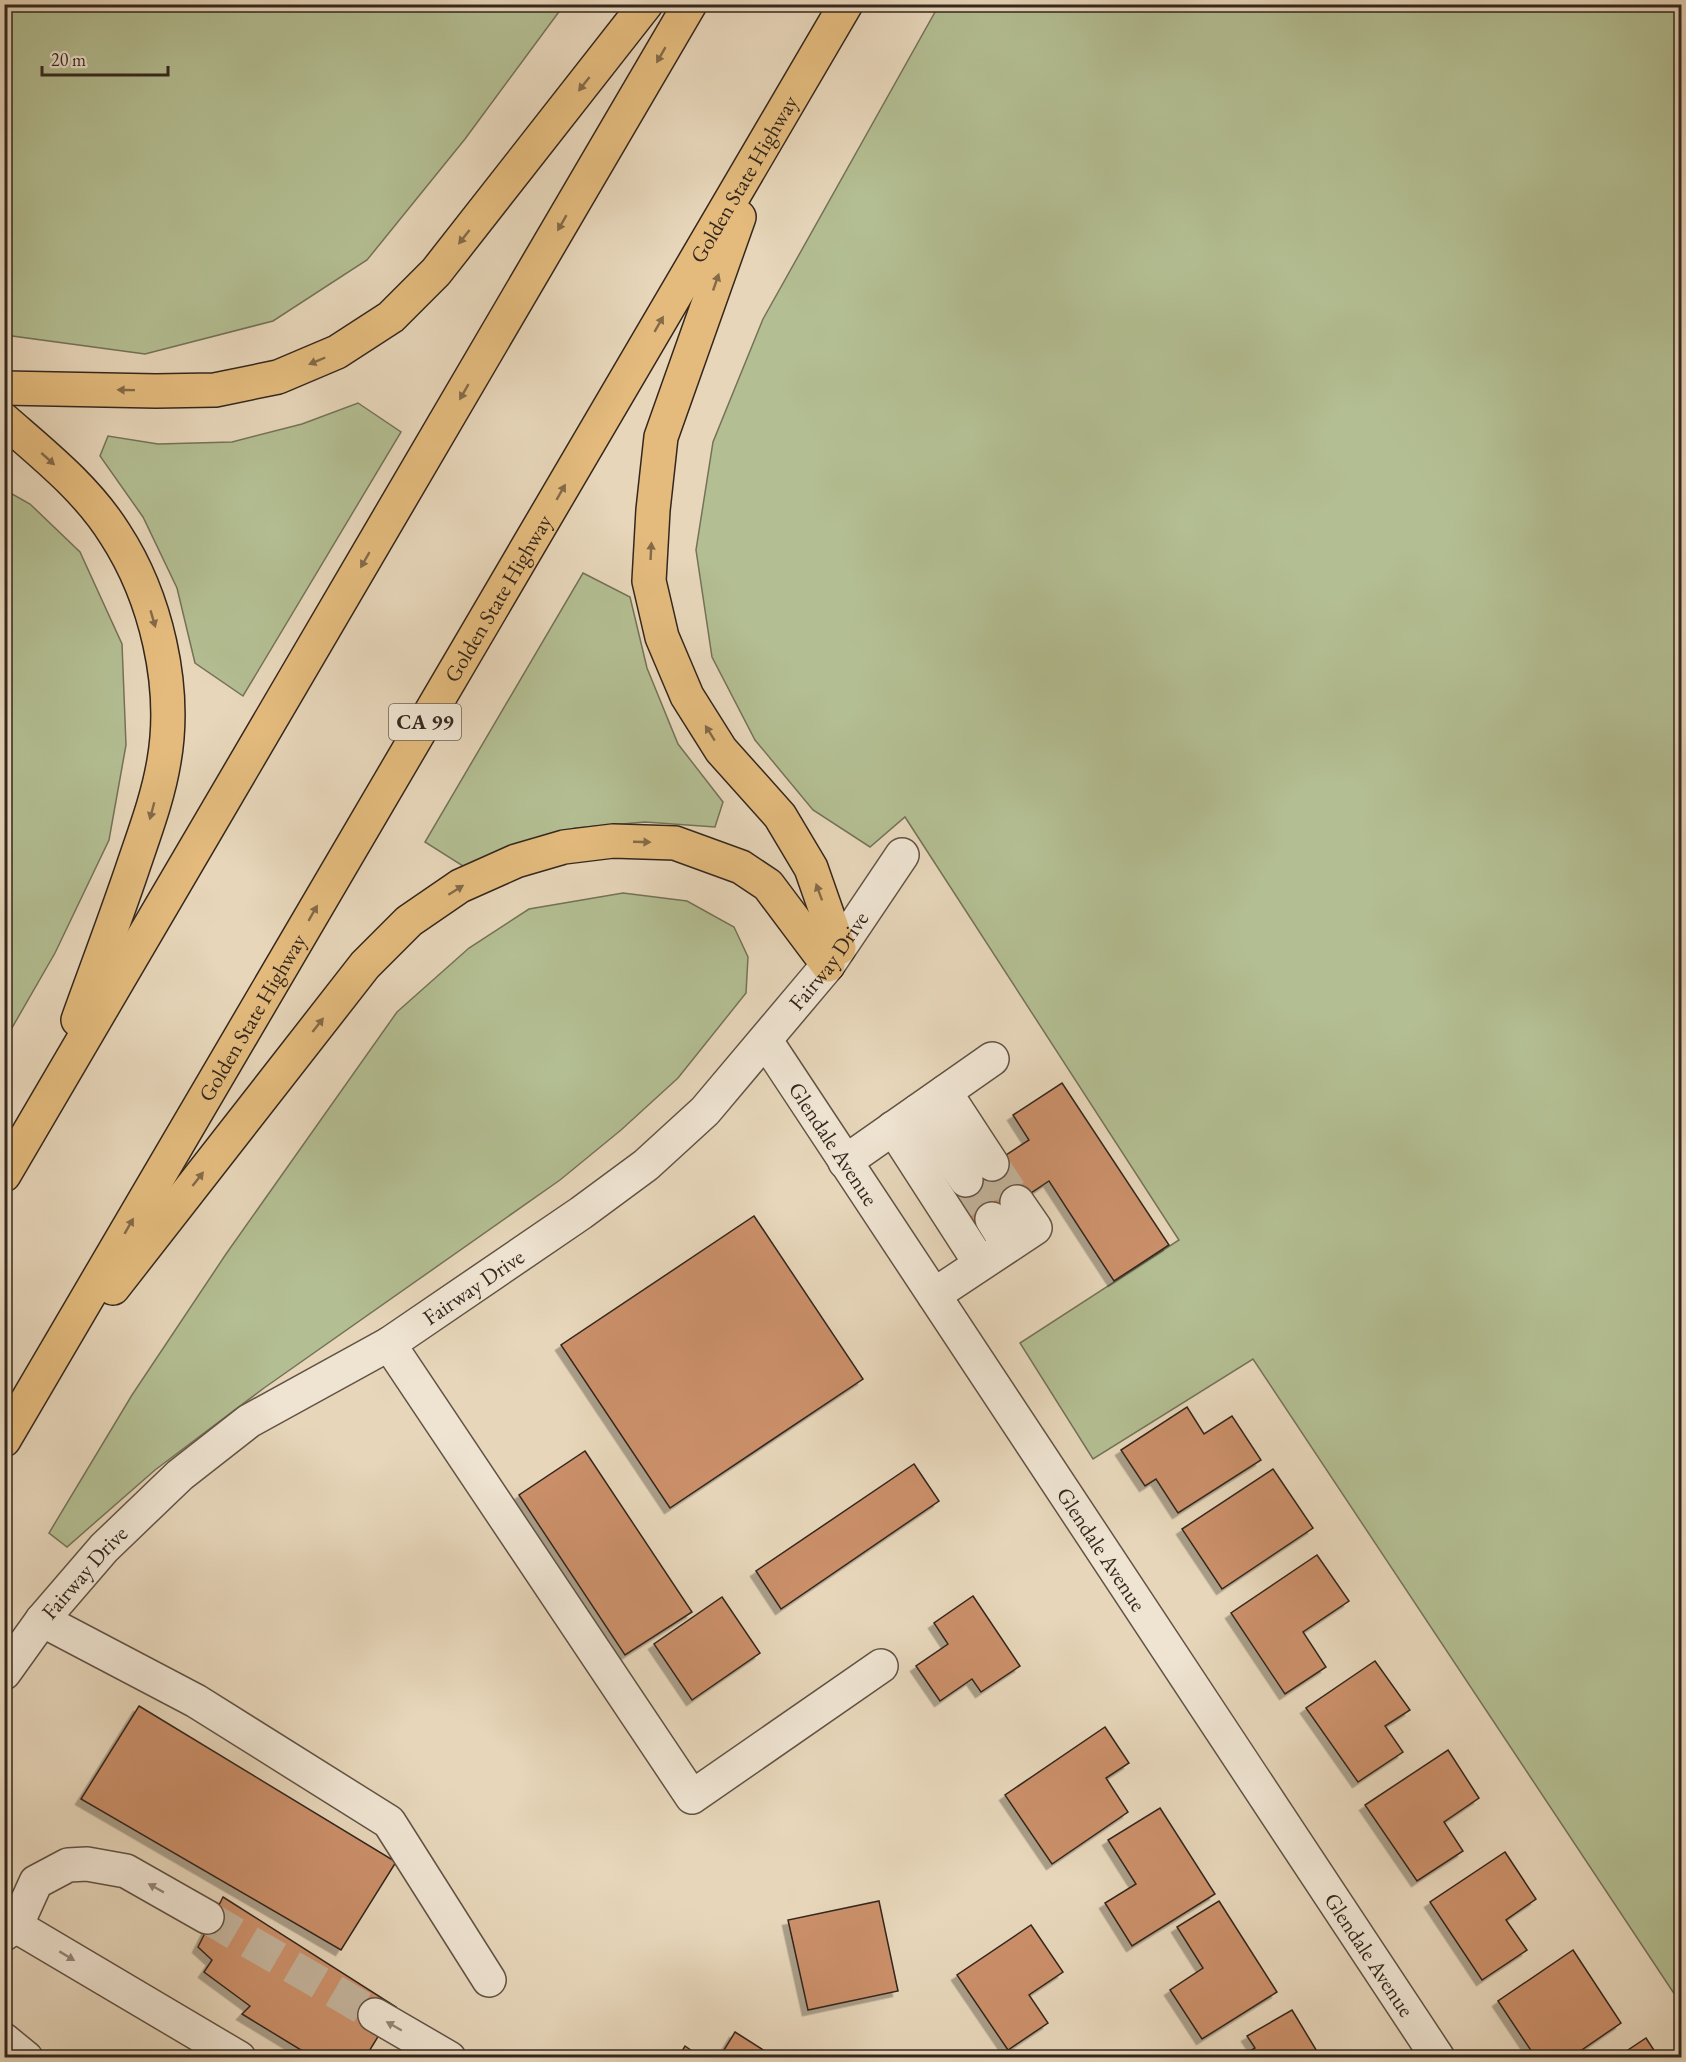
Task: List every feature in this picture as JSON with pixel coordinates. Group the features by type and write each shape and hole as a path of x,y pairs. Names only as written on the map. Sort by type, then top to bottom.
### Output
{"highway":[{"path":"4,387 156,391 215,390 278,377 337,352 391,317 436,272 646,4"},
{"path":"4,1175 690,4"},
{"name":"Golden State Highway","path":"4,1440 846,4"},
{"path":"764,146 661,437 653,510 649,581 662,637 687,696 721,750 780,816 811,868 834,956"},
{"path":"4,420 80,488 115,534 145,590 160,645 168,702 164,760 151,816 50,1099"},
{"path":"33,1391 365,965 409,921 460,886 516,861 564,847 613,841 675,843 741,867 768,885 834,956"}],"street":[{"name":"Fairway Drive","path":"4,1673 42,1620 104,1548 180,1475 249,1421 389,1344 581,1213 646,1165 705,1111 765,1041 834,956 902,855"},
{"name":"Glendale Avenue","path":"765,1041 1438,2058"},
{"path":"845,1162 992,1059"},
{"path":"906,1120 979,1172 945,1092"},
{"path":"906,1120 980,1263"},
{"path":"934,1295 980,1263 1006,1222"},
{"path":"389,1344 692,1797 881,1666"},
{"path":"42,1620 196,1701 389,1822 489,1980"},
{"path":"207,1917 126,1871 87,1864 68,1865 36,1882 10,1930 239,2058"},
{"path":"375,2015 449,2058"},
{"path":"4,2040 26,2058"}],"green space":[{"path":"4,5 564,5 465,139 367,260 273,321 145,354 5,335"},
{"path":"939,5 1681,5 1681,2004 1253,1359 1093,1459 1020,1343 1179,1240 905,817 870,847 813,810 755,740 712,657 696,550 713,442 763,319"},
{"path":"358,403 401,432 243,696 195,663 177,588 143,517 100,456 108,436 158,444 232,442 302,424"},
{"path":"5,490 30,504 80,552 122,644 126,745 109,840 55,953 5,1040"},
{"path":"583,573 630,597 647,668 678,744 723,802 715,827 645,822 575,828 516,844 466,868 425,842"},
{"path":"623,893 687,901 734,927 748,957 746,993 678,1078 621,1130 560,1180 264,1388 155,1470 67,1547 49,1533 132,1395 226,1254 397,1012 469,948 529,909"}],"building":[{"path":"1062,1083 1169,1245 1114,1281 1049,1181 974,1231 949,1192 1029,1140 1013,1115"},
{"path":"754,1216 863,1379 670,1508 561,1345"},
{"path":"1187,1407 1204,1434 1232,1416 1261,1460 1178,1513 1156,1479 1145,1486 1121,1450"},
{"path":"585,1451 692,1612 625,1655 519,1495"},
{"path":"914,1464 939,1501 781,1609 756,1571"},
{"path":"1273,1469 1313,1528 1222,1589 1182,1529"},
{"path":"1317,1555 1349,1601 1303,1632 1326,1667 1285,1694 1231,1613"},
{"path":"973,1596 1020,1666 981,1692 972,1679 940,1701 916,1666 948,1644 934,1623"},
{"path":"722,1597 760,1653 692,1700 654,1644"},
{"path":"1375,1661 1410,1710 1385,1726 1403,1752 1358,1782 1306,1708"},
{"path":"139,1706 396,1862 341,1950 81,1799"},
{"path":"1105,1727 1129,1763 1106,1778 1128,1812 1052,1864 1005,1795"},
{"path":"1448,1750 1479,1798 1444,1822 1463,1851 1417,1881 1365,1805"},
{"path":"1160,1808 1215,1894 1132,1946 1105,1903 1136,1884 1108,1840"},
{"path":"1505,1852 1536,1899 1506,1920 1527,1950 1482,1980 1430,1902"},
{"path":"223,1897 396,2007 365,2058 314,2058 242,2014 250,2006 204,1972 212,1960 198,1947"},
{"path":"879,1901 898,1991 808,2010 788,1920"},
{"path":"1219,1901 1277,1992 1202,2039 1170,1990 1203,1968 1177,1927"},
{"path":"1031,1925 1063,1972 1029,1995 1048,2023 1008,2050 957,1975"},
{"path":"1573,1950 1621,2023 1570,2058 1536,2058 1498,2001"},
{"path":"1292,2010 1321,2058 1239,2058 1255,2048 1247,2036"},
{"path":"735,2032 776,2058 719,2058"},
{"path":"1646,2038 1659,2058 1616,2058"},
{"path":"685,2046 702,2058 678,2058"}],"tunnel":[{"path":"992,1164 1017,1202"},
{"path":"966,1180 992,1219"},
{"path":"207,1917 375,2015"}]}
